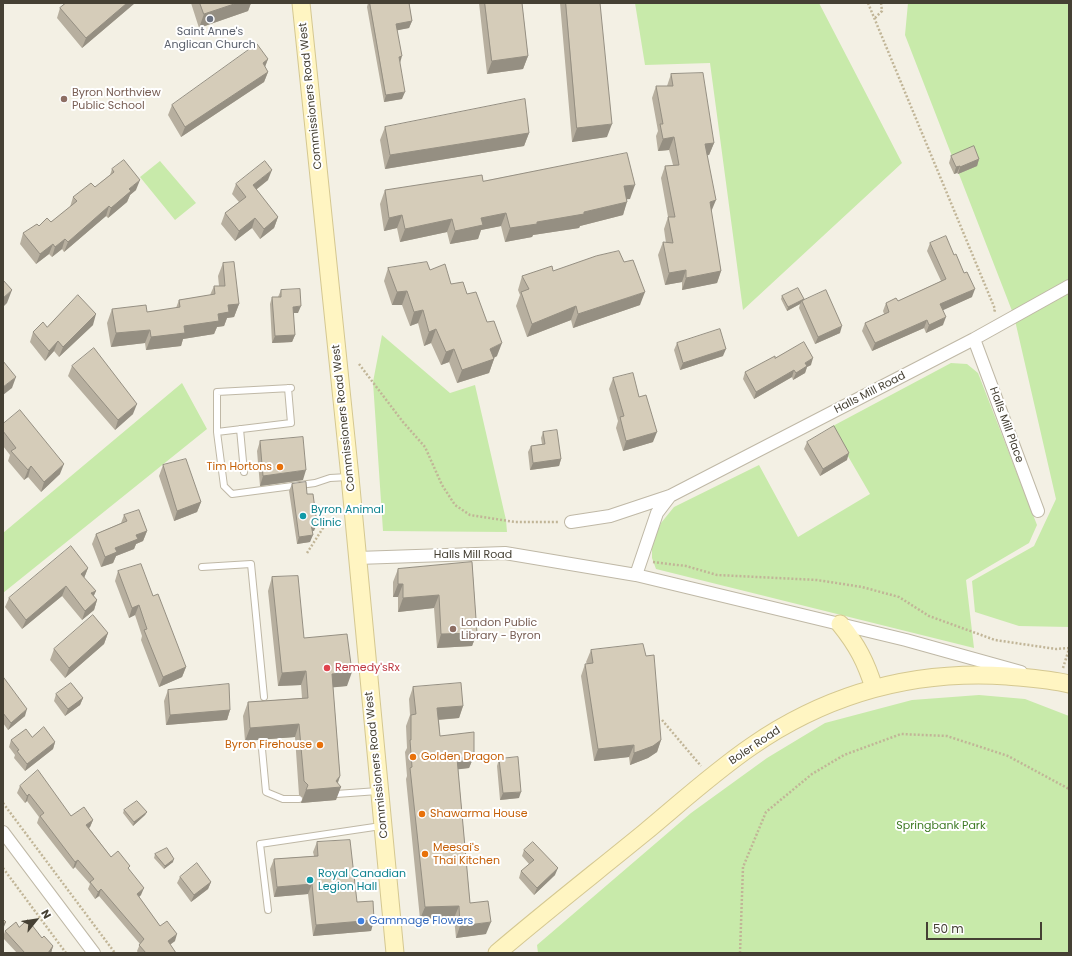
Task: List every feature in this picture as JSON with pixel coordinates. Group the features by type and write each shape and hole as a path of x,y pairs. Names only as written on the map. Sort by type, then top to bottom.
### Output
{"main road":[{"name":"Commissioners Road West","path":"300,3 350,477 380,791 392,953"},
{"path":"840,624 856,644 866,665 874,688"},
{"name":"Boler Road","path":"497,953 753,746 776,731 824,706 874,688 918,678 952,675 982,675 1047,679 1069,684"}],"street":[{"name":"Halls Mill Road","path":"571,522 610,516 670,496 974,339 1069,286"},
{"name":"Halls Mill Place","path":"974,339 1038,511"},
{"name":"Halls Mill Road","path":"636,575 657,513 670,496"},
{"name":"Halls Mill Road","path":"357,558 505,553 636,575 906,640 1047,679"},
{"path":"3,832 94,953"}],"lane":[{"path":"217,432 291,423 289,388 218,391 216,395 217,432 224,486 232,494 314,483 330,478 350,477"},
{"path":"240,429 244,472"},
{"path":"202,567 251,564 264,697"},
{"path":"262,749 266,792 283,799 299,799"},
{"path":"336,794 380,791"},
{"path":"268,910 260,844 383,826"}],"path":[{"path":"868,3 995,309 990,329"},
{"path":"875,18 882,11 881,3"},
{"path":"359,364 403,422 425,447 442,485 455,505 470,515 515,522 571,522"},
{"path":"307,554 323,528 321,511"},
{"path":"640,561 686,566 717,575 817,580 862,587 899,598 929,616 995,640 1056,648 1069,648"},
{"path":"662,720 701,766"},
{"path":"740,953 743,867 766,812 812,774 844,755 901,734 947,736 1008,756 1069,789"},
{"path":"3,803 115,953"},
{"path":"3,868 66,953"}],"green space":[{"path":"635,3 819,3 902,163 743,310 710,63 645,65"},
{"path":"908,3 1069,3 1069,627 1019,626 975,612 972,581 1034,546 1056,499 1014,316 905,35"},
{"path":"160,161 196,203 175,220 140,177"},
{"path":"382,335 450,393 475,385 506,520 507,532 383,531 373,382"},
{"path":"951,363 967,364 978,373 1037,525 1029,543 966,580 974,648 656,569 652,558 652,543 661,523 674,507 759,465 798,537 870,494 831,427"},
{"path":"182,383 207,429 3,593 3,533"},
{"name":"Springbank Park","path":"979,695 1025,699 1069,716 1069,953 538,953 537,945 691,813 767,758 825,723 912,700"}],"building":[{"path":"66,3 127,3 86,38 60,8"},
{"path":"200,3 237,3 204,14"},
{"path":"370,3 409,3 412,21 396,24 402,56 399,57 405,92 386,95"},
{"path":"485,3 522,3 528,56 492,61"},
{"path":"566,3 600,3 612,124 577,128"},
{"path":"257,44 268,59 263,63 268,72 185,127 172,105"},
{"path":"703,73 714,143 705,144 716,200 710,202 721,271 686,278 686,270 669,273 663,242 673,243 668,217 675,217 665,166 679,165 674,137 663,139 660,124 663,124 656,86 673,86 671,74"},
{"path":"525,99 529,133 390,155 385,127"},
{"path":"974,146 979,159 960,167 956,167 951,156"},
{"path":"627,153 635,185 624,186 627,202 584,212 584,214 510,228 506,213 481,218 483,225 455,231 452,219 405,229 402,215 389,218 385,190 482,175 483,181"},
{"path":"124,160 140,180 129,189 131,191 111,208 109,206 68,242 65,239 55,247 53,244 40,254 23,233 37,224 39,226 47,218 51,222 77,201 73,197 91,183 95,187 114,172 112,169"},
{"path":"265,161 272,170 253,185 278,217 264,229 255,218 239,231 225,213 246,197 236,184"},
{"path":"946,236 954,255 956,254 964,273 967,272 975,289 940,304 946,317 929,325 927,320 875,343 865,323 889,312 886,303 896,298 898,301 946,279 930,243"},
{"path":"619,251 624,262 633,260 645,292 578,314 576,306 532,324 521,292 529,289 522,276 552,266 553,271 596,256"},
{"path":"234,262 239,304 228,305 229,312 218,314 219,321 184,326 185,333 151,337 150,330 116,333 112,309 146,305 147,312 180,307 179,300 215,294 214,286 225,286 223,263"},
{"path":"427,262 430,270 445,264 451,284 463,282 467,294 476,292 487,322 494,321 502,343 490,349 494,359 462,370 454,349 446,352 436,329 429,332 423,310 414,312 407,291 397,292 388,268"},
{"path":"3,280 12,290 3,298"},
{"path":"798,288 804,299 788,307 782,296"},
{"path":"300,289 301,306 293,307 295,335 275,336 272,297 281,297 281,290"},
{"path":"826,290 842,326 818,337 802,301"},
{"path":"78,295 96,314 63,347 58,341 49,351 33,332 43,322 47,327"},
{"path":"720,329 726,349 683,363 677,343"},
{"path":"804,342 813,358 805,363 807,366 796,373 794,370 756,392 745,372"},
{"path":"94,348 137,404 118,420 72,366"},
{"path":"3,361 16,377 3,387"},
{"path":"633,373 639,397 646,395 657,432 626,441 620,417 624,416 613,378"},
{"path":"20,410 64,464 44,482 31,466 28,470 11,451 16,448 3,431 3,424"},
{"path":"834,426 849,453 823,469 807,442"},
{"path":"557,430 561,459 533,463 531,446 545,444 543,432"},
{"name":"Tim Hortons","path":"303,437 306,470 263,476 260,441"},
{"path":"186,459 201,502 177,511 163,465"},
{"path":"306,482 307,494 313,494 317,524 311,524 313,535 299,537 292,484"},
{"path":"139,510 147,531 136,535 138,539 115,548 117,552 105,557 96,534 127,521 124,515"},
{"path":"71,546 88,568 81,574 96,591 91,593 97,600 85,611 66,586 26,620 9,598"},
{"name":"London Public Library - Byron","path":"472,562 477,633 441,634 439,595 403,598 403,584 398,584 398,569"},
{"path":"141,564 153,596 158,594 186,667 163,677 144,630 147,629 139,605 132,608 118,571"},
{"path":"298,576 304,638 347,634 352,672 332,674 340,776 336,781 341,787 306,790 308,785 304,781 299,724 250,728 248,702 308,698 306,671 282,673 272,577"},
{"path":"93,615 108,633 69,668 54,649"},
{"path":"643,644 646,656 654,655 661,740 653,746 634,753 634,745 598,749 585,664 593,663 591,650"},
{"path":"4,678 27,709 11,723 3,713"},
{"path":"71,683 83,698 68,709 56,694"},
{"path":"461,683 463,706 437,708 440,736 474,732 474,756 457,758 470,903 488,901 491,922 460,926 459,906 425,907 410,768 412,767 410,740 411,715 416,714 413,687"},
{"path":"229,684 230,710 170,715 168,690"},
{"path":"44,727 55,742 27,764 11,740 26,729 32,737"},
{"path":"518,757 521,792 503,793 499,759"},
{"path":"38,770 71,816 84,807 93,820 86,825 111,857 118,851 130,866 128,868 144,888 137,894 160,926 167,921 177,934 168,941 176,953 146,953 139,945 144,939 101,889 98,892 90,882 94,879 78,860 75,862 40,816 44,813 29,794 27,796 20,786"},
{"path":"137,801 147,812 134,822 124,810"},
{"path":"350,840 357,902 373,901 374,920 316,925 312,884 277,887 274,859 318,856 317,842"},
{"path":"533,842 558,868 537,888 521,871 534,860 524,850"},
{"path":"167,848 174,859 165,866 155,854"},
{"path":"197,863 211,882 194,895 180,877"},
{"path":"28,920 42,938 44,936 53,946 48,953 25,953 5,931 16,922 19,927"}],"place":[{"name":"Saint Anne's Anglican Church","path":"210,19"},
{"name":"Byron Northview Public School","path":"64,99"},
{"name":"Tim Hortons","path":"280,467"},
{"name":"Byron Animal Clinic","path":"303,516"},
{"name":"London Public Library - Byron","path":"453,629"},
{"name":"Remedy'sRx","path":"327,668"},
{"name":"Byron Firehouse","path":"320,745"},
{"name":"Golden Dragon","path":"413,757"},
{"name":"Shawarma House","path":"422,814"},
{"name":"Meesai's Thai Kitchen","path":"425,854"},
{"name":"Royal Canadian Legion Hall","path":"310,880"},
{"name":"Gammage Flowers","path":"361,921"}]}
